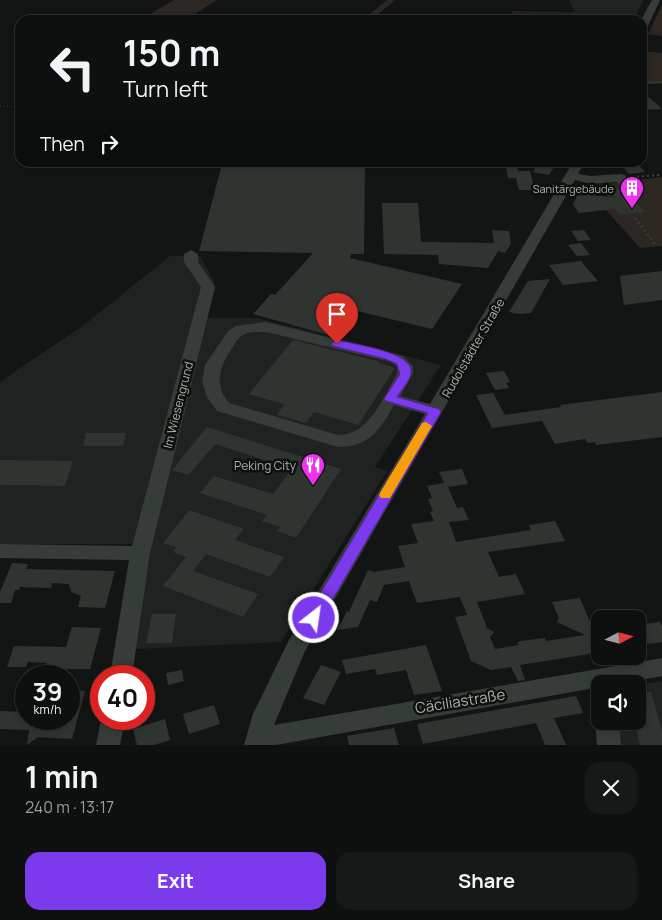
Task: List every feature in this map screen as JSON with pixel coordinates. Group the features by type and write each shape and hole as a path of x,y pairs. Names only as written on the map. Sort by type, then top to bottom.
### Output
{"street":[{"path":"647,18 656,0"},
{"name":"Rudolstädter Straße","path":"257,741 276,688 296,648 576,167"},
{"path":"572,176 591,180 622,181"},
{"name":"Im Wiesengrund","path":"123,665 131,623 140,553 208,287 191,258"},
{"path":"266,327 396,359 405,366 405,374 390,399 367,435 349,442 338,441 223,407 215,397 210,381 213,365 233,334 241,329 266,327"},
{"path":"390,399 435,412"},
{"path":"0,551 140,553"},
{"name":"Cäciliastraße","path":"631,675 662,668"},
{"name":"Cäciliastraße","path":"257,741 436,704 591,683"},
{"path":"108,745 111,730"},
{"path":"608,730 609,745"}],"path":[{"path":"376,15 393,0"},
{"path":"0,106 15,107"},
{"path":"622,181 662,175"},
{"path":"636,218 655,244"}],"shaded area":[{"path":"174,0 217,0 193,15 148,15"},
{"path":"387,0 395,0 377,15 369,15"},
{"path":"569,0 644,0 636,15 515,15 514,11 575,12"},
{"path":"662,5 662,36 648,34"},
{"path":"647,52 662,53 662,83 647,83"},
{"path":"662,177 662,246 640,248 598,201 609,199 598,185"},
{"path":"170,256 200,256 215,283 206,318 257,318 441,365 375,467 387,471 281,642 136,649 150,544 0,544 0,382 88,322"},
{"path":"662,681 662,745 616,745 615,730 646,730 646,684"}],"building":[{"path":"647,96 662,109 647,110"},
{"path":"365,167 364,254 351,254 350,258 462,284 432,329 353,310 332,336 253,314 271,294 275,295 313,253 199,251 221,168"},
{"path":"506,167 517,167 518,171 530,171 535,190 519,190 516,178 508,178"},
{"path":"536,167 554,167 549,175 533,172"},
{"path":"623,167 640,167 645,172 629,174"},
{"path":"623,189 645,212 620,215 615,209 579,213 573,205 578,193 616,198 609,190"},
{"path":"382,203 418,203 421,242 494,243 492,230 509,231 511,244 505,253 498,251 488,268 439,264 438,255 384,254"},
{"path":"584,230 591,240 578,241 571,231"},
{"path":"581,243 590,255 577,256 568,245"},
{"path":"581,261 598,281 563,285 549,265"},
{"path":"662,271 662,300 624,305 620,276"},
{"path":"550,279 531,313 519,314 509,312 528,281"},
{"path":"293,340 378,361 395,368 358,425 314,412 306,423 277,415 284,404 249,394"},
{"path":"504,371 510,382 506,383 509,388 495,390 486,373"},
{"path":"662,392 662,437 596,445 595,442 588,443 585,439 555,444 542,421 492,428 476,395 493,393 505,415 561,407 560,405"},
{"path":"207,427 341,469 296,538 277,531 280,527 262,521 267,515 200,493 214,476 273,494 292,469 215,444 189,475 172,470"},
{"path":"86,433 126,433 123,446 83,446"},
{"path":"0,460 73,461 65,486 0,485"},
{"path":"462,469 468,484 448,487 457,508 463,507 469,520 449,522 456,542 531,530 529,525 555,521 565,541 488,552 499,577 516,574 525,594 477,602 487,628 494,632 490,637 495,649 519,645 517,642 528,640 545,638 546,641 585,635 557,622 559,618 552,602 580,598 591,624 591,651 589,654 520,665 525,680 518,681 511,667 491,670 471,661 455,617 467,615 460,597 417,603 409,581 384,585 377,602 370,600 358,627 337,630 347,611 349,612 368,570 374,572 405,567 398,546 418,543 411,524 434,521 430,512 433,511 428,499 432,498 427,486 444,483 439,472"},
{"path":"189,510 244,529 235,540 284,557 270,577 206,554 193,571 258,594 243,617 163,586 186,557 173,552 176,547 163,543"},
{"path":"12,563 28,564 26,569 115,571 105,608 78,607 81,596 71,592 69,584 52,583 51,588 20,587 19,590 15,590 11,603 0,603 0,592"},
{"path":"152,614 176,614 172,643 146,643"},
{"path":"660,622 662,626 662,642 646,644 646,624"},
{"path":"72,627 101,628 90,669 80,669 80,665 46,665 46,663 28,662 27,665 7,667 14,646 66,647"},
{"path":"426,645 442,691 414,695 406,670 377,675 375,669 346,674 342,660"},
{"path":"321,665 341,672 324,705 303,698"},
{"path":"182,670 184,681 168,685 166,673"},
{"path":"80,691 85,691 80,709"},
{"path":"646,692 651,692 662,730 662,745 640,745 636,730 646,730"},
{"path":"576,696 583,713 554,718 566,745 545,745 536,723 423,744 417,724"},
{"path":"214,705 220,724 189,734 183,714"},
{"path":"0,711 15,712 15,730 0,729"},
{"path":"165,719 170,740 154,745 137,745 133,730 155,730 155,722"},
{"path":"394,728 399,745 349,745 347,736"},
{"path":"29,730 74,730 72,739 38,737 27,745"}],"waterway":[{"path":"647,83 662,82"}],"slow traffic":[{"path":"386,495 426,426"}],"place":[{"name":"Sanitärgebäude","path":"632,209"},
{"name":"Peking City","path":"313,486"}],"route":[{"path":"314,618 435,412 390,399 405,374 405,366 401,362 390,356 337,344"}]}
